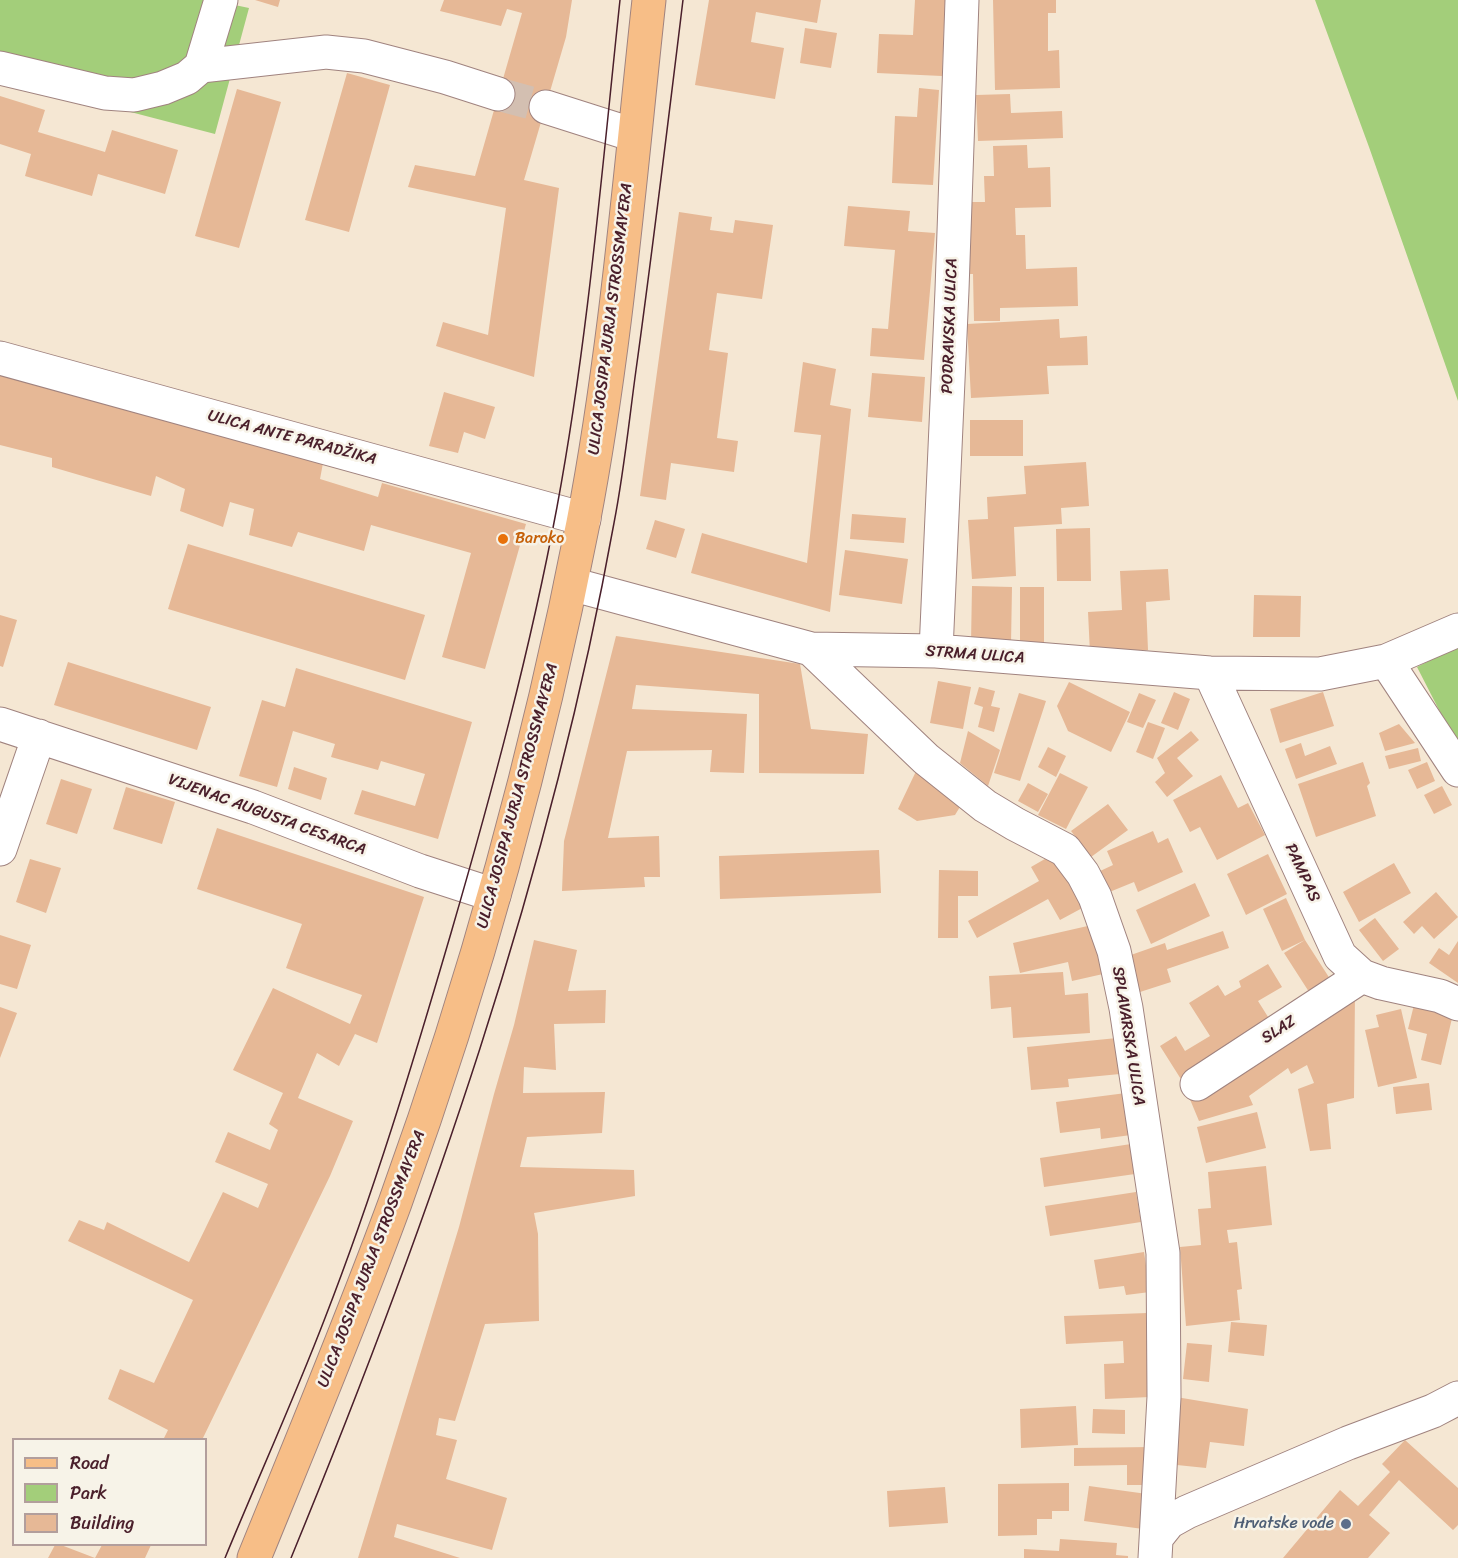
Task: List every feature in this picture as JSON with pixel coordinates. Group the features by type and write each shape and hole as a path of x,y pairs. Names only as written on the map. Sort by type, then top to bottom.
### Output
{"main road":[{"name":"ULICA JOSIPA JURJA STROSSMAYERA","path":"254,1558 394,1206 452,1034 494,895 531,758 584,519 615,313 649,0"}],"street":[{"path":"0,68 105,93 134,95 163,88 187,78 201,66 221,0"},
{"name":"PODRAVSKA ULICA","path":"936,651 962,0"},
{"path":"201,66 326,52 364,56 445,77 498,94"},
{"path":"546,107 634,135"},
{"name":"ULICA ANTE PARADŽIKA","path":"0,358 584,519"},
{"name":"STRMA ULICA","path":"571,584 811,649 936,651 1210,672 1320,674 1386,661 1458,630"},
{"name":"SPLAVARSKA ULICA","path":"811,649 926,759 985,806 1065,850 1083,873 1095,897 1114,951 1126,1008 1163,1253 1164,1397 1156,1548"},
{"path":"1386,661 1458,770"},
{"name":"PAMPAS","path":"1210,672 1340,956 1362,976 1381,983 1440,996 1458,1004"},
{"name":"VIJENAC AUGUSTA CESARCA","path":"0,724 253,807 420,871 494,895"},
{"path":"0,849 39,736"},
{"name":"SLAZ","path":"1197,1084 1362,976"},
{"path":"1156,1548 1169,1522 1187,1512 1348,1443 1433,1411 1458,1398"}],"green space":[{"path":"0,0 230,0 230,4 249,8 215,134 0,78"},
{"path":"1315,0 1458,0 1458,401 1369,147"},
{"path":"1458,646 1458,747 1417,667"}],"building":[{"path":"255,0 280,0 278,7"},
{"path":"444,0 572,0 566,37 524,180 559,188 534,377 436,346 443,322 488,335 506,208 408,187 415,165 475,176 522,13 507,9 501,26 440,11"},
{"path":"709,0 821,0 817,23 756,12 751,42 784,48 775,99 695,85"},
{"path":"915,0 945,0 942,76 877,73 879,34 913,35"},
{"path":"993,0 1056,0 1056,13 1048,13 1048,51 1059,50 1060,88 995,90"},
{"path":"805,28 837,33 831,68 800,63"},
{"path":"347,73 390,85 349,232 305,220"},
{"path":"919,88 939,90 933,185 892,183 895,116 917,117"},
{"path":"237,89 281,102 239,248 195,236"},
{"path":"1010,94 1011,113 1062,111 1063,138 978,141 976,95"},
{"path":"0,96 45,110 38,132 105,152 112,130 178,150 165,194 98,174 92,196 25,176 31,154 0,144"},
{"path":"1027,145 1028,168 1050,167 1051,207 1015,208 1016,235 1025,235 1026,269 1077,267 1078,306 1000,308 1000,321 974,321 973,274 968,274 966,202 985,202 984,176 994,176 993,146"},
{"path":"848,206 910,211 908,231 935,233 924,360 870,356 872,328 888,329 895,250 844,246"},
{"path":"679,212 712,217 710,230 733,233 735,220 773,225 762,299 717,293 709,350 728,353 717,438 738,441 734,472 671,463 666,500 640,496"},
{"path":"1059,319 1060,338 1087,336 1088,365 1047,366 1049,394 971,398 967,324"},
{"path":"803,362 836,369 830,405 851,409 830,612 691,573 702,533 807,563 821,435 794,432"},
{"path":"872,373 925,377 922,422 868,417"},
{"path":"0,375 323,463 320,479 378,497 382,483 526,524 485,669 442,657 471,553 371,525 364,551 298,532 292,547 249,535 254,509 230,502 223,527 180,511 185,489 156,476 151,496 52,467 52,458 0,445"},
{"path":"444,392 495,407 485,439 464,432 458,453 429,446"},
{"path":"970,420 1023,420 1023,456 970,456"},
{"path":"1086,462 1089,506 1061,508 1062,524 1014,527 1016,576 972,579 968,520 988,519 987,497 1026,494 1024,466"},
{"path":"852,514 906,518 904,543 850,539"},
{"path":"655,520 685,529 676,558 646,549"},
{"path":"1090,528 1091,581 1057,581 1056,529"},
{"path":"188,544 425,615 405,680 168,609"},
{"path":"845,550 908,559 902,604 839,595"},
{"path":"1168,569 1170,600 1146,602 1148,650 1090,653 1088,612 1122,610 1120,571"},
{"path":"972,586 1012,587 1011,644 971,643"},
{"path":"1020,587 1044,587 1044,647 1020,647"},
{"path":"1254,595 1301,596 1300,637 1253,637"},
{"path":"0,615 17,620 3,667 0,666"},
{"path":"616,636 800,664 811,729 868,734 864,774 759,773 759,694 636,685 632,709 747,714 744,773 710,772 712,750 627,751 608,838 659,836 660,877 644,877 645,887 562,891 564,841"},
{"path":"68,662 211,707 197,750 54,705"},
{"path":"296,668 472,722 438,839 354,814 362,790 415,806 425,774 381,761 378,770 331,757 335,744 293,731 277,787 239,776 262,700 285,707"},
{"path":"938,681 971,687 963,729 930,723"},
{"path":"1069,682 1130,712 1111,752 1068,731 1057,706"},
{"path":"979,687 995,691 991,706 1000,708 994,732 978,727 983,707 974,704"},
{"path":"1174,692 1190,699 1178,730 1161,723"},
{"path":"1323,692 1334,726 1280,743 1270,709"},
{"path":"1019,693 1046,701 1020,781 994,773"},
{"path":"1139,693 1156,700 1143,728 1127,722"},
{"path":"1148,722 1165,728 1153,759 1136,752"},
{"path":"1399,724 1415,743 1385,751 1379,733"},
{"path":"968,731 1000,750 988,786 960,763"},
{"path":"1191,731 1199,740 1177,758 1193,776 1167,797 1155,782 1165,773 1157,758"},
{"path":"1301,743 1305,756 1330,746 1337,764 1296,779 1285,749"},
{"path":"1048,747 1066,756 1056,777 1038,767"},
{"path":"1418,748 1421,761 1389,769 1385,756"},
{"path":"1363,762 1370,783 1367,786 1376,816 1316,837 1298,784"},
{"path":"1427,762 1435,781 1417,789 1408,770"},
{"path":"919,765 966,797 955,815 917,821 898,809"},
{"path":"294,767 327,778 321,800 288,789"},
{"path":"1060,773 1088,787 1066,829 1038,815"},
{"path":"1221,775 1238,808 1248,803 1265,835 1217,860 1200,827 1190,832 1173,800"},
{"path":"61,779 92,789 77,834 46,824"},
{"path":"1028,783 1048,794 1038,812 1018,801"},
{"path":"1442,786 1452,805 1434,814 1424,795"},
{"path":"126,787 175,802 162,844 113,829"},
{"path":"1108,804 1128,830 1091,857 1071,831"},
{"path":"217,828 424,897 377,1043 355,1034 339,1066 317,1053 298,1098 353,1121 330,1176 203,1438 164,1438 168,1430 108,1399 120,1369 154,1383 193,1300 68,1241 79,1220 104,1230 107,1222 189,1262 223,1192 258,1208 268,1184 215,1162 228,1132 270,1150 278,1130 269,1124 283,1093 233,1070 273,988 350,1024 362,995 286,968 302,924 197,889"},
{"path":"1153,831 1158,843 1168,838 1183,872 1138,892 1134,882 1107,893 1098,872 1113,865 1107,851"},
{"path":"879,850 881,893 720,899 719,856"},
{"path":"1057,852 1086,906 1060,920 1048,899 977,938 968,921 1039,881 1031,867"},
{"path":"1268,854 1287,894 1246,915 1227,874"},
{"path":"30,859 61,868 46,913 16,902"},
{"path":"1394,863 1411,893 1359,922 1343,892"},
{"path":"939,870 978,871 978,896 958,896 958,938 938,938"},
{"path":"1195,883 1210,916 1151,944 1136,910"},
{"path":"1436,892 1458,917 1434,939 1422,926 1414,934 1403,922"},
{"path":"1286,898 1305,940 1282,951 1263,909"},
{"path":"1375,918 1399,949 1383,961 1359,930"},
{"path":"1092,925 1103,974 1072,981 1068,962 1020,973 1013,943"},
{"path":"1223,931 1229,948 1167,969 1171,982 1140,992 1128,956 1165,943 1167,950"},
{"path":"0,935 31,945 17,989 0,984"},
{"path":"534,940 577,950 568,991 606,990 605,1023 554,1024 556,1070 524,1067 523,1093 605,1092 602,1133 527,1137 520,1167 634,1170 635,1196 534,1213 538,1234 539,1321 485,1324 455,1421 439,1418 436,1435 457,1440 446,1479 507,1498 492,1550 397,1524 394,1537 460,1558 358,1558 459,1227 514,1025"},
{"path":"1305,940 1332,982 1311,995 1284,953"},
{"path":"1458,941 1458,983 1429,963 1439,948 1449,955"},
{"path":"1268,964 1282,987 1258,1001 1275,1028 1184,1084 1160,1046 1176,1036 1185,1051 1210,1036 1189,1003 1218,985 1225,996 1241,987 1239,981"},
{"path":"1063,972 1065,995 1088,993 1090,1033 1013,1038 1011,1007 991,1009 989,976"},
{"path":"1355,993 1354,1098 1327,1104 1331,1149 1310,1151 1298,1089 1314,1083 1307,1065 1291,1074 1288,1068 1249,1096 1253,1105 1199,1121 1189,1097"},
{"path":"1414,1005 1453,1014 1441,1065 1421,1060 1427,1034 1408,1029"},
{"path":"0,1007 17,1013 0,1058"},
{"path":"1401,1009 1417,1078 1378,1087 1365,1030 1379,1027 1376,1015"},
{"path":"1117,1038 1120,1074 1068,1079 1069,1087 1031,1090 1027,1047"},
{"path":"1429,1083 1432,1110 1396,1114 1393,1087"},
{"path":"1126,1093 1131,1135 1101,1139 1100,1128 1060,1133 1056,1102"},
{"path":"1257,1112 1266,1148 1206,1163 1197,1127"},
{"path":"1131,1144 1135,1174 1044,1187 1040,1158"},
{"path":"1266,1166 1272,1225 1227,1230 1229,1243 1237,1242 1242,1289 1237,1290 1240,1320 1186,1326 1180,1247 1201,1245 1198,1209 1211,1208 1208,1172"},
{"path":"1136,1192 1141,1222 1050,1236 1045,1206"},
{"path":"1144,1252 1150,1292 1126,1295 1124,1286 1099,1289 1094,1260"},
{"path":"1147,1313 1150,1397 1105,1399 1104,1364 1124,1363 1123,1341 1066,1344 1064,1316"},
{"path":"1231,1322 1267,1325 1264,1356 1228,1352"},
{"path":"1187,1343 1212,1345 1209,1382 1183,1379"},
{"path":"1176,1397 1248,1409 1244,1446 1210,1442 1206,1468 1177,1465"},
{"path":"1076,1406 1078,1445 1021,1448 1020,1409"},
{"path":"1093,1409 1125,1410 1125,1434 1092,1433"},
{"path":"1405,1440 1458,1488 1458,1525 1453,1530 1399,1480 1369,1515 1390,1533 1368,1558 1283,1558 1340,1490 1358,1506 1390,1472 1382,1464"},
{"path":"1151,1447 1151,1485 1127,1485 1127,1465 1074,1466 1074,1448"},
{"path":"1069,1483 1069,1511 1052,1511 1052,1519 1037,1519 1037,1535 998,1536 998,1484"},
{"path":"1089,1486 1147,1494 1143,1529 1084,1521"},
{"path":"945,1487 948,1523 889,1527 887,1491"},
{"path":"1060,1539 1117,1543 1116,1555 1128,1556 1128,1558 1024,1558 1024,1549 1059,1551"},
{"path":"54,1546 64,1546 95,1558 48,1558"},
{"path":"101,1546 151,1546 145,1558 95,1558"}],"tunnel":[{"path":"498,94 546,107"}],"tram line":[{"path":"225,1558 313,1348 343,1271 376,1175 451,933 509,721 535,614 568,444 593,254 620,0"},
{"path":"291,1558 342,1432 437,1178 520,919 556,788 587,656 621,485 683,0"}],"place":[{"name":"Baroko","path":"503,539"},
{"name":"Hrvatske vode","path":"1346,1524"}]}
